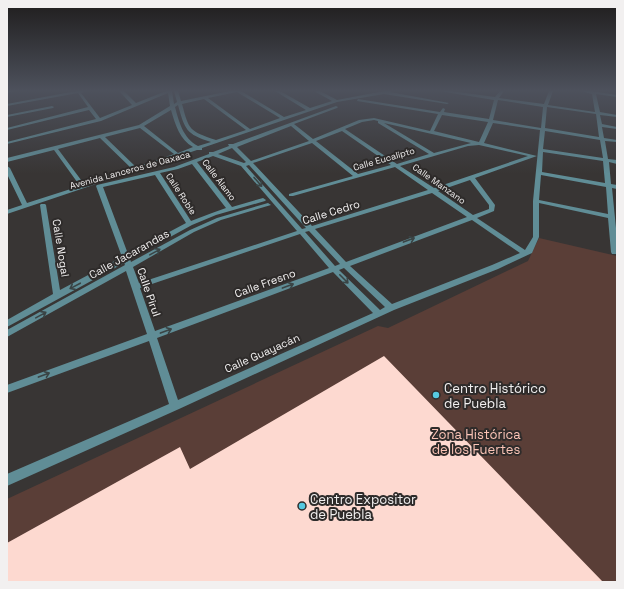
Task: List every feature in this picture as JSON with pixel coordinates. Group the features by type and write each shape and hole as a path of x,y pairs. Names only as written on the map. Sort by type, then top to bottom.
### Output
{"street":[{"path":"7,129 48,118"},
{"path":"7,143 104,118"},
{"path":"7,160 141,126 154,118"},
{"path":"176,118 180,132 184,138 197,148 243,165 334,269 379,314"},
{"path":"184,118 186,126 195,134 233,146 289,203 346,265 391,308"},
{"path":"233,118 250,131"},
{"name":"Avenida Lanceros de Oaxaca","path":"7,217 100,186 157,173 194,162 306,118"},
{"path":"432,131 438,118"},
{"path":"475,118 617,141"},
{"path":"527,252 536,237 536,201 542,150 543,118"},
{"path":"599,118 606,160 615,252"},
{"name":"Avenida Lanceros de Oaxaca","path":"7,212 284,119"},
{"path":"374,119 434,155"},
{"path":"243,165 313,141 361,121 374,119 432,131 540,158"},
{"path":"482,143 491,121"},
{"path":"291,124 357,176"},
{"path":"600,125 617,128"},
{"path":"141,126 178,155"},
{"name":"Calle Manzano","path":"342,129 472,218 527,252"},
{"path":"102,136 135,169"},
{"name":"Calle Eucalipto","path":"291,195 395,165 473,144 482,143"},
{"path":"55,148 83,186"},
{"path":"542,150 617,162"},
{"name":"Calle Cedro","path":"136,287 302,231 472,178 533,156"},
{"name":"Calle Álamo","path":"194,162 230,209"},
{"path":"7,168 25,205"},
{"name":"Calle Roble","path":"157,173 190,224"},
{"path":"539,173 617,187"},
{"name":"Calle Fresno","path":"7,389 492,210 494,208 472,178"},
{"name":"Calle Pirul","path":"100,186 136,287 175,406"},
{"path":"276,190 287,192 291,195 292,200 289,203 279,206 265,202 263,196 276,190"},
{"path":"536,201 612,217"},
{"name":"Calle Jacarandas","path":"7,334 19,322 57,295 192,231 230,209 265,202"},
{"name":"Calle Jacarandas","path":"7,324 19,322 127,263 190,224 265,202"},
{"name":"Calle Nogal","path":"43,205 57,295"},
{"name":"Calle Guayacán","path":"7,480 391,308 495,267 527,252"}],"green space":[{"name":"Zona Histórica de los Fuertes","path":"539,238 617,256 617,582 7,582 7,499 378,326 388,328 528,261"}],"building":[{"name":"Centro Expositor de Puebla","path":"384,356 603,582 7,582 7,543 180,447 190,469"}],"place":[{"name":"Centro Histórico de Puebla","path":"436,395"},
{"name":"Centro Expositor de Puebla","path":"302,506"}]}
